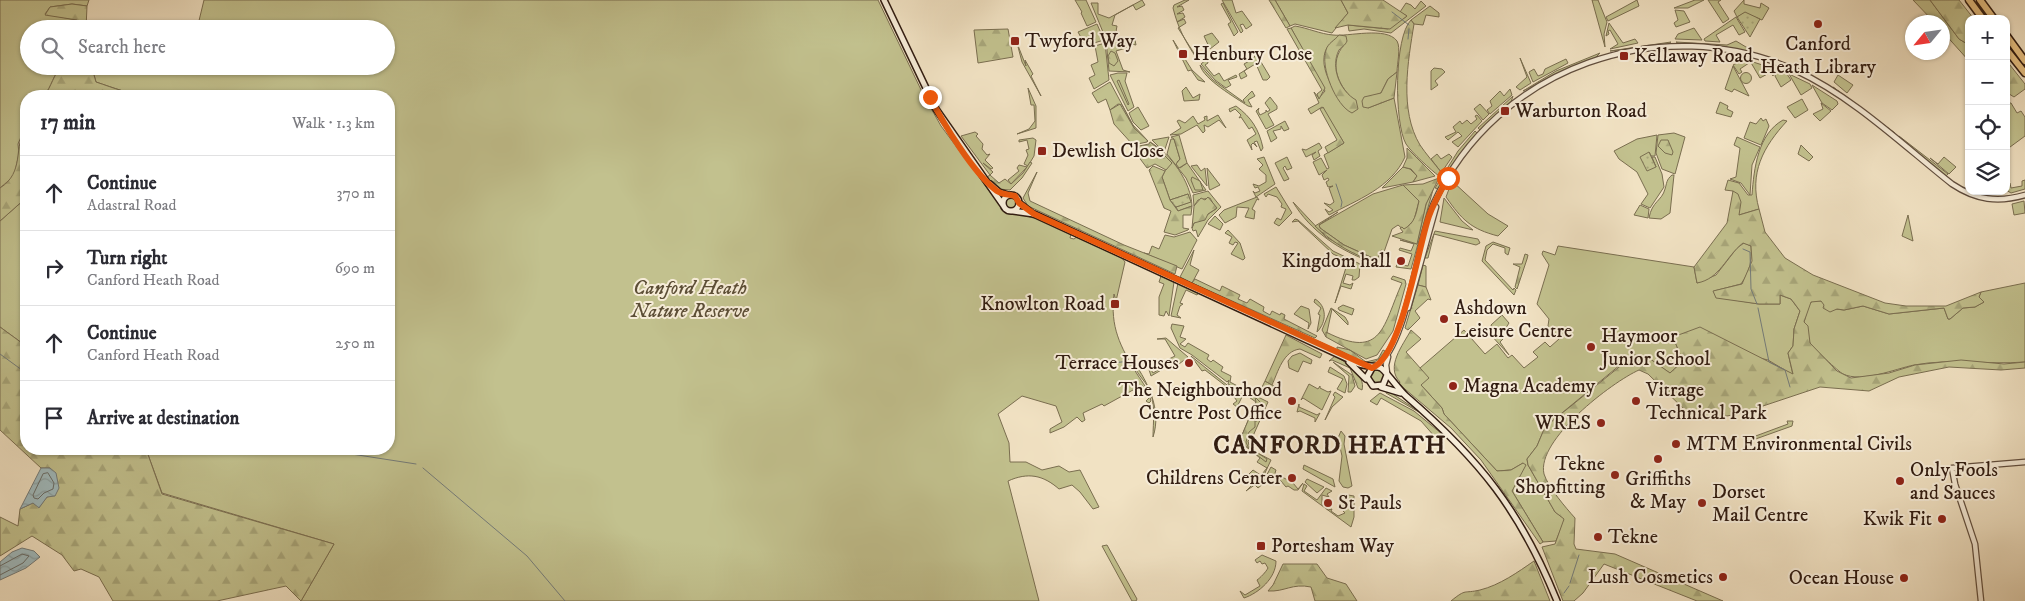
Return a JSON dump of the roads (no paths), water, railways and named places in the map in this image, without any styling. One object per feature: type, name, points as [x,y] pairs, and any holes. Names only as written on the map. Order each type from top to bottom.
[{"type":"highway","points":[[1969,0],[1980,15]]},
{"type":"highway","points":[[1980,0],[1991,15]]},
{"type":"highway","points":[[2010,40],[2025,61]]},
{"type":"highway","points":[[2010,54],[2025,73]]},
{"type":"main road","points":[[884,0],[936,109],[1005,210],[1034,214]]},
{"type":"main road","points":[[981,175],[996,190],[1015,196],[1019,203],[1034,214],[1341,355],[1386,373],[1404,394],[1447,432],[1496,488],[1530,540],[1558,601]]},
{"type":"main road","points":[[1002,205],[1003,200],[1008,195]]},
{"type":"main road","points":[[1013,211],[1019,203]]},
{"type":"main road","points":[[1341,355],[1374,387],[1381,387],[1404,394]]},
{"type":"main road","points":[[1367,380],[1368,373],[1373,368]]},
{"type":"main road","points":[[1381,387],[1386,381],[1386,373]]},
{"type":"street","points":[[1386,373],[1386,360],[1398,337],[1429,216],[1440,191],[1462,154],[1483,129],[1504,109],[1544,82],[1571,69],[1622,53],[1673,46],[1697,46],[1717,48],[1758,57],[1813,79],[1849,103],[1952,184],[1969,194],[1997,200],[2025,195]]},
{"type":"street","points":[[1373,368],[1384,360],[1396,336],[1424,251],[1440,191]]},
{"type":"street","points":[[1980,601],[1975,544],[1955,484],[1952,468],[2025,462]]},
{"type":"water","points":[[41,468],[50,468],[56,473],[59,488],[55,496],[47,497],[39,508],[33,503],[20,509]]},
{"type":"water","points":[[22,548],[34,551],[40,557],[26,568],[0,580],[0,562],[12,552]]},
{"type":"waterway","points":[[1392,12],[1409,25]]},
{"type":"waterway","points":[[1408,39],[1409,29]]},
{"type":"waterway","points":[[1336,184],[1342,202],[1341,207]]},
{"type":"waterway","points":[[1743,249],[1750,252],[1751,289],[1757,304]]},
{"type":"waterway","points":[[1758,308],[1769,362],[1785,370],[1790,387]]},
{"type":"waterway","points":[[0,354],[20,369]]},
{"type":"waterway","points":[[1102,361],[1112,363],[1131,361]]},
{"type":"waterway","points":[[358,455],[416,464]]},
{"type":"waterway","points":[[423,468],[527,556],[565,601]]},
{"type":"waterway","points":[[1570,583],[1579,555]]},
{"type":"waterway","points":[[1564,593],[1569,586]]},
{"type":"place","name":"Canford Heath Library","points":[[1818,24]]},
{"type":"place","name":"Twyford Way","points":[[1015,41]]},
{"type":"place","name":"Henbury Close","points":[[1183,54]]},
{"type":"place","name":"Kellaway Road","points":[[1624,56]]},
{"type":"place","name":"Warburton Road","points":[[1505,111]]},
{"type":"place","name":"Dewlish Close","points":[[1042,151]]},
{"type":"place","name":"Kingdom hall","points":[[1401,261]]},
{"type":"place","name":"Knowlton Road","points":[[1115,304]]},
{"type":"place","name":"Ashdown Leisure Centre","points":[[1444,319]]},
{"type":"place","name":"Haymoor Junior School","points":[[1591,347]]},
{"type":"place","name":"Terrace Houses","points":[[1189,363]]},
{"type":"place","name":"Magna Academy","points":[[1453,386]]},
{"type":"place","name":"The Neighbourhood Centre Post Office","points":[[1292,401]]},
{"type":"place","name":"Vitrage Technical Park","points":[[1636,401]]},
{"type":"place","name":"WRES","points":[[1601,423]]},
{"type":"place","name":"MTM Environmental Civils","points":[[1676,444]]},
{"type":"place","name":"Griffiths & May","points":[[1658,459]]},
{"type":"place","name":"Tekne Shopfitting","points":[[1615,475]]},
{"type":"place","name":"Childrens Center","points":[[1292,478]]},
{"type":"place","name":"Only Fools and Sauces","points":[[1900,481]]},
{"type":"place","name":"St Pauls","points":[[1328,503]]},
{"type":"place","name":"Dorset Mail Centre","points":[[1702,503]]},
{"type":"place","name":"Kwik Fit","points":[[1942,519]]},
{"type":"place","name":"Tekne","points":[[1598,537]]},
{"type":"place","name":"Portesham Way","points":[[1261,546]]},
{"type":"place","name":"Lush Cosmetics","points":[[1723,577]]},
{"type":"place","name":"Ocean House","points":[[1904,578]]},
{"type":"district","name":"CANFORD HEATH","points":[[1330,445]]},
{"type":"park label","name":"Canford Heath Nature Reserve","points":[[690,300]]}]
